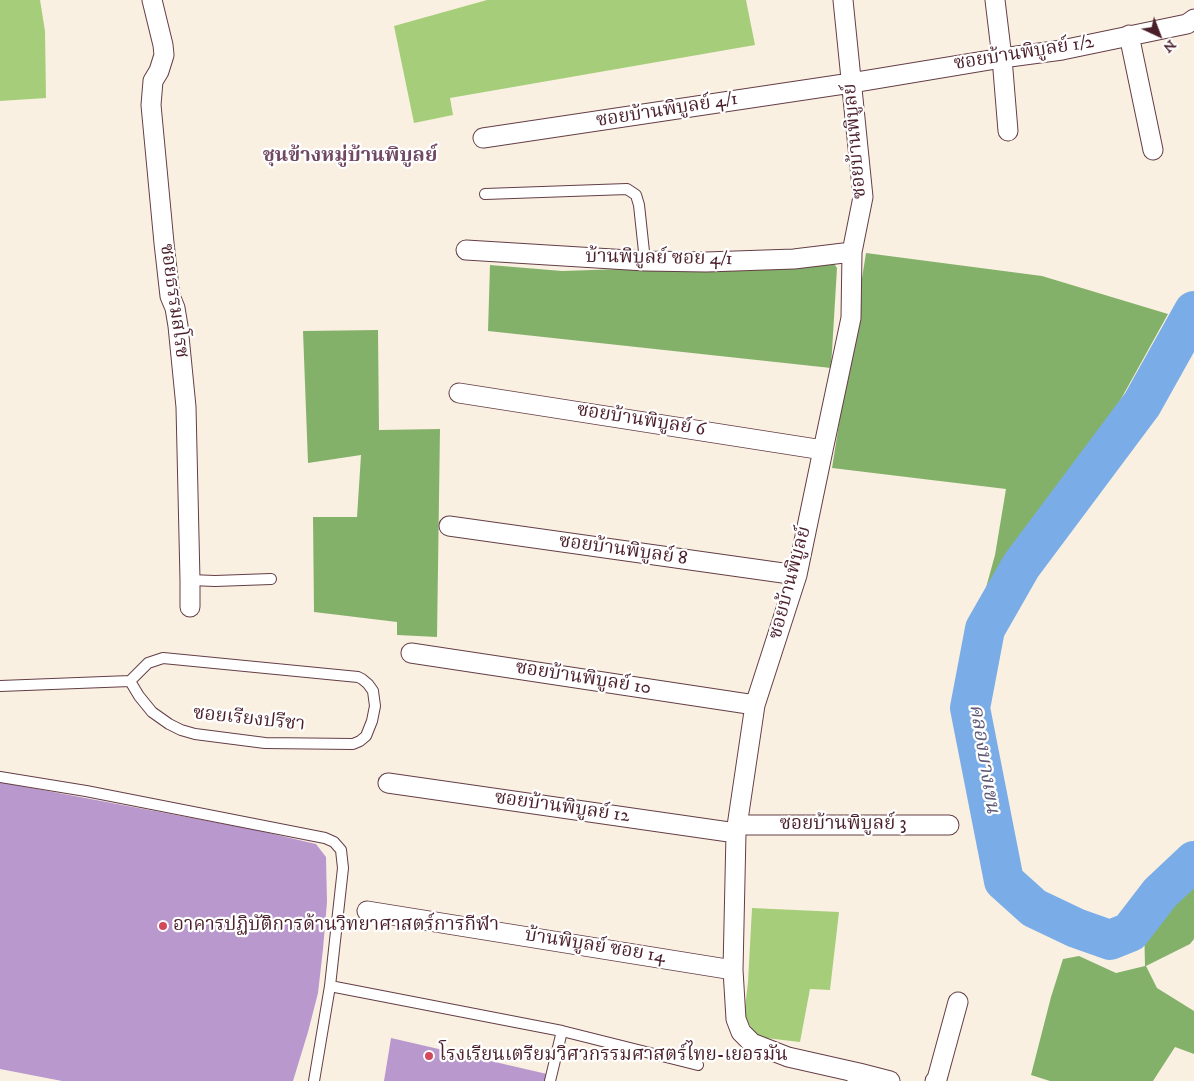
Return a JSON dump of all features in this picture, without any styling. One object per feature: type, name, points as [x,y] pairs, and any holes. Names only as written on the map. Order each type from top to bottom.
[{"type":"street","name":"ซอยธรรมสโรช","points":[[152,0],[164,45],[164,55],[153,82],[151,105],[170,296],[175,308],[178,326],[186,407],[190,607]]},
{"type":"street","name":"ซอยบ้านพิบูลย์","points":[[843,0],[863,198],[852,252],[851,318],[798,575],[755,705],[737,829],[733,970],[736,1019],[741,1032],[752,1043],[788,1057],[858,1077],[890,1081]]},
{"type":"street","points":[[995,0],[1008,131]]},
{"type":"street","name":"ซอยบ้านพิบูลย์ 1/2","points":[[851,83],[1062,50],[1186,24],[1194,19]]},
{"type":"street","points":[[1129,35],[1153,150]]},
{"type":"street","name":"ซอยบ้านพิบูลย์ 4/1","points":[[483,138],[851,83]]},
{"type":"street","name":"บ้านพิบูลย์ ซอย 4/1","points":[[466,250],[645,261],[706,262],[794,259],[852,252]]},
{"type":"street","name":"ซอยบ้านพิบูลย์ 6","points":[[459,393],[823,450]]},
{"type":"street","name":"ซอยบ้านพิบูลย์ 8","points":[[449,526],[798,575]]},
{"type":"street","name":"ซอยบ้านพิบูลย์ 10","points":[[411,653],[755,705]]},
{"type":"street","name":"ซอยบ้านพิบูลย์ 12","points":[[388,783],[737,829]]},
{"type":"street","name":"ซอยบ้านพิบูลย์ 3","points":[[737,829],[949,825]]},
{"type":"street","name":"บ้านพิบูลย์ ซอย 14","points":[[367,910],[733,970]]},
{"type":"street","points":[[935,1081],[958,1002]]},
{"type":"lane","points":[[485,194],[627,189],[636,195],[640,206],[645,261]]},
{"type":"lane","points":[[190,580],[271,579]]},
{"type":"lane","name":"ซอยเรียงปรีชา","points":[[163,658],[358,677],[368,684],[373,691],[375,706],[366,736],[353,744],[265,743],[195,734],[181,730],[152,712],[130,681],[148,663],[163,658]]},
{"type":"lane","points":[[0,686],[130,681]]},
{"type":"lane","points":[[0,777],[105,795],[325,838],[334,842],[341,850],[343,868],[330,986],[314,1081]]},
{"type":"lane","points":[[330,986],[562,1031],[698,1065]]},
{"type":"lane","points":[[550,1081],[562,1031]]},
{"type":"green space","points":[[0,0],[40,0],[45,31],[46,98],[0,101]]},
{"type":"green space","points":[[487,0],[746,0],[755,45],[450,98],[453,115],[414,123],[394,26]]},
{"type":"green space","points":[[866,253],[1042,276],[1168,314],[1121,399],[1041,528],[991,597],[984,595],[995,555],[1006,489],[832,468]]},
{"type":"green space","points":[[833,262],[837,268],[831,368],[488,331],[490,265],[562,271]]},
{"type":"green space","points":[[378,330],[379,430],[440,429],[437,637],[397,635],[397,622],[314,612],[313,517],[357,517],[361,455],[308,463],[303,331]]},
{"type":"green space","points":[[1194,872],[1194,939],[1190,944],[1146,966],[1157,988],[1194,1011],[1194,1054],[1175,1047],[1153,1081],[1050,1081],[1031,1075],[1063,959],[1079,956],[1116,973],[1145,966],[1144,922],[1187,876]]},
{"type":"green space","points":[[752,908],[839,912],[830,990],[810,989],[800,1042],[757,1037],[744,1016]]},
{"type":"building","name":"อาคารปฏิบัติการด้านวิทยาศาสตร์การกีฬา","points":[[0,782],[256,830],[316,844],[326,857],[327,902],[323,949],[318,993],[293,1081],[62,1081],[0,1069]]},
{"type":"building","name":"โรงเรียนเตรียมวิศวกรรมศาสตร์ไทย-เยอรมัน","points":[[391,1038],[547,1074],[545,1081],[384,1081]]},
{"type":"waterway","name":"คลองบางเขน","points":[[1194,311],[1142,404],[1021,566],[985,629],[970,708],[1004,881],[1034,908],[1076,928],[1110,940],[1130,932],[1160,893],[1194,861]]},
{"type":"place","name":"อาคารปฏิบัติการด้านวิทยาศาสตร์การกีฬา","points":[[163,926]]},
{"type":"place","name":"โรงเรียนเตรียมวิศวกรรมศาสตร์ไทย-เยอรมัน","points":[[429,1056]]},
{"type":"district","name":"ชุนข้างหมู่บ้านพิบูลย์","points":[[350,157]]}]
